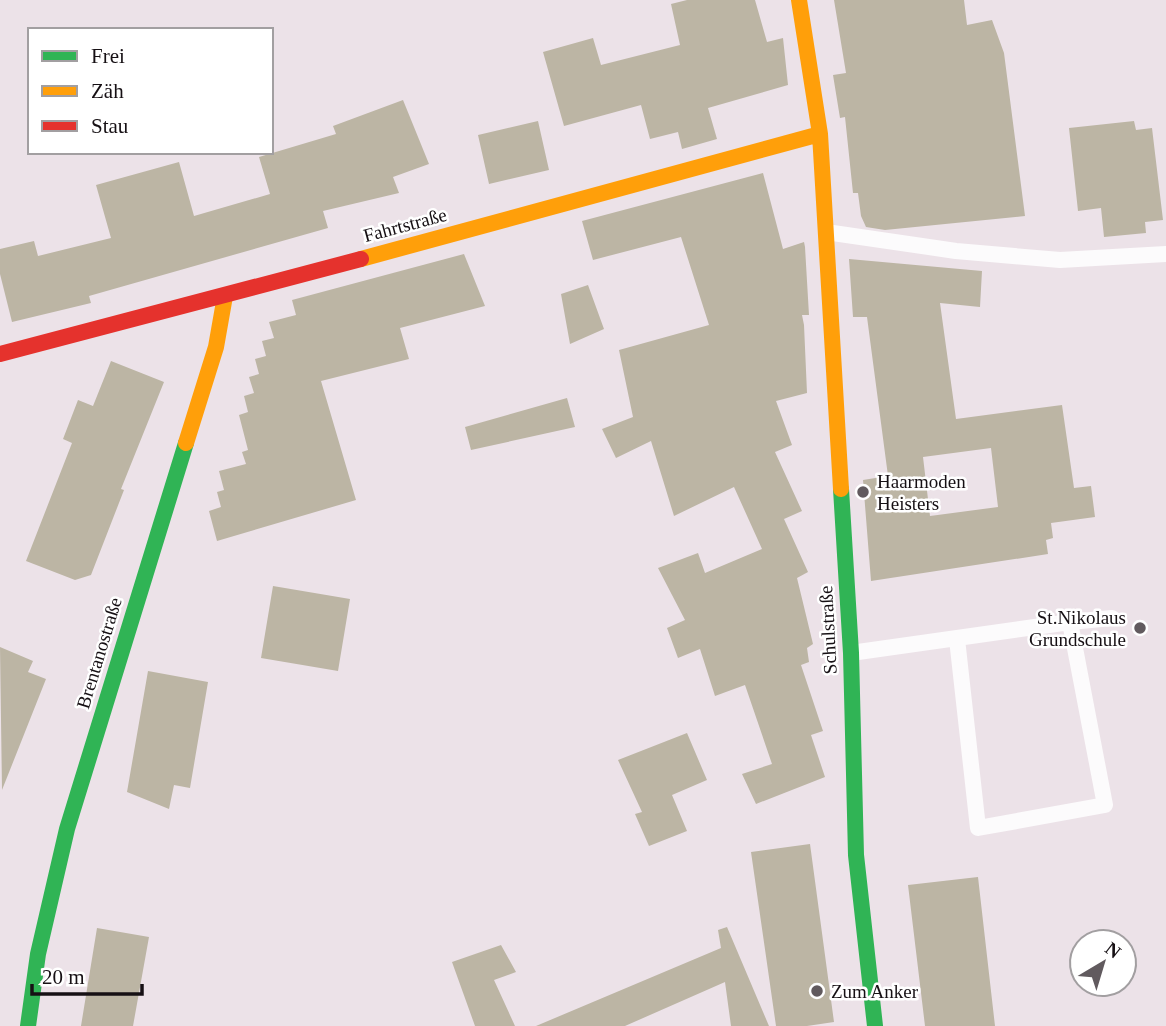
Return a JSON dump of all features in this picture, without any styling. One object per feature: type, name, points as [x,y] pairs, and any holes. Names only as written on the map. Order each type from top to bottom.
[{"type":"street","name":"Schulstraße","points":[[799,0],[820,134],[851,653],[856,856],[875,1026]]},
{"type":"street","name":"Fahrtstraße","points":[[0,354],[225,296],[820,134]]},
{"type":"street","name":"Brentanostraße","points":[[28,1026],[38,954],[67,829],[216,348],[225,296]]},
{"type":"lane","points":[[826,232],[956,251],[1060,260],[1166,254]]},
{"type":"lane","points":[[851,653],[1112,618]]},
{"type":"lane","points":[[957,639],[978,828],[1105,805],[1070,622]]},
{"type":"building","points":[[687,0],[755,0],[767,42],[783,38],[788,85],[708,108],[717,139],[682,149],[678,132],[650,139],[641,105],[564,126],[543,52],[593,38],[601,65],[680,45],[671,4]]},
{"type":"building","points":[[834,0],[964,0],[967,25],[992,20],[1004,53],[1025,216],[885,230],[866,227],[861,216],[858,193],[853,193],[845,117],[840,118],[833,75],[846,73]]},
{"type":"building","points":[[403,100],[429,164],[393,177],[399,193],[323,211],[328,228],[89,296],[91,303],[12,322],[0,274],[0,249],[34,241],[38,256],[111,238],[96,185],[179,162],[194,216],[270,194],[259,157],[336,134],[333,126]]},
{"type":"building","points":[[538,121],[549,170],[489,184],[478,135]]},
{"type":"building","points":[[1134,121],[1136,130],[1152,128],[1163,220],[1145,222],[1146,233],[1104,237],[1101,208],[1078,211],[1069,128]]},
{"type":"building","points":[[763,173],[783,249],[804,242],[805,247],[809,315],[802,315],[807,393],[776,401],[792,445],[775,452],[802,511],[784,519],[808,572],[797,578],[813,644],[807,648],[809,662],[801,665],[823,731],[811,735],[825,777],[756,804],[742,774],[772,764],[745,685],[715,696],[700,649],[678,658],[667,628],[685,620],[658,568],[698,553],[705,573],[762,549],[734,487],[674,516],[651,441],[616,458],[602,429],[633,417],[619,350],[709,325],[681,237],[593,260],[582,221]]},
{"type":"building","points":[[464,254],[485,306],[400,328],[409,359],[321,381],[356,500],[217,541],[209,511],[221,507],[217,492],[224,490],[219,471],[246,464],[242,452],[248,450],[239,415],[248,412],[244,396],[254,393],[249,377],[259,374],[255,359],[266,356],[262,341],[274,338],[269,322],[296,315],[292,300]]},
{"type":"building","points":[[849,259],[982,271],[980,307],[940,303],[956,419],[1062,405],[1074,488],[1091,486],[1095,517],[1051,523],[1053,538],[1046,540],[1048,554],[871,581],[863,480],[888,476],[867,317],[853,317]],"holes":[[[991,448],[998,507],[930,516],[923,457]]]},
{"type":"building","points":[[588,285],[604,329],[570,344],[561,294]]},
{"type":"building","points":[[111,361],[164,382],[121,489],[124,490],[91,575],[75,580],[26,561],[72,443],[63,439],[78,400],[93,406]]},
{"type":"building","points":[[567,398],[575,427],[471,450],[465,427]]},
{"type":"building","points":[[273,586],[350,599],[338,671],[261,658]]},
{"type":"building","points":[[0,647],[33,661],[28,672],[46,679],[2,790]]},
{"type":"building","points":[[148,671],[208,682],[190,788],[174,785],[169,809],[127,792]]},
{"type":"building","points":[[687,733],[707,780],[672,795],[687,831],[649,846],[635,814],[642,812],[618,760]]},
{"type":"building","points":[[810,844],[834,1022],[807,1026],[776,1026],[751,852]]},
{"type":"building","points":[[978,877],[995,1026],[925,1026],[908,885]]},
{"type":"building","points":[[727,927],[769,1026],[731,1026],[725,982],[625,1026],[536,1026],[721,948],[718,930]]},
{"type":"building","points":[[97,928],[149,937],[133,1026],[81,1026]]},
{"type":"building","points":[[501,945],[516,972],[494,980],[515,1026],[475,1026],[452,962]]},
{"type":"traffic: fast","points":[[28,1026],[38,954],[67,829],[186,443]]},
{"type":"traffic: fast","points":[[841,489],[851,653],[856,855],[875,1026]]},
{"type":"traffic: slow","points":[[799,0],[820,134],[841,489]]},
{"type":"traffic: slow","points":[[361,259],[820,134]]},
{"type":"traffic: slow","points":[[186,443],[216,347],[225,296]]},
{"type":"traffic: jam","points":[[0,354],[361,259]]},
{"type":"place","name":"Haarmoden Heisters","points":[[863,492]]},
{"type":"place","name":"St.Nikolaus Grundschule","points":[[1140,628]]},
{"type":"place","name":"Zum Anker","points":[[817,991]]}]
